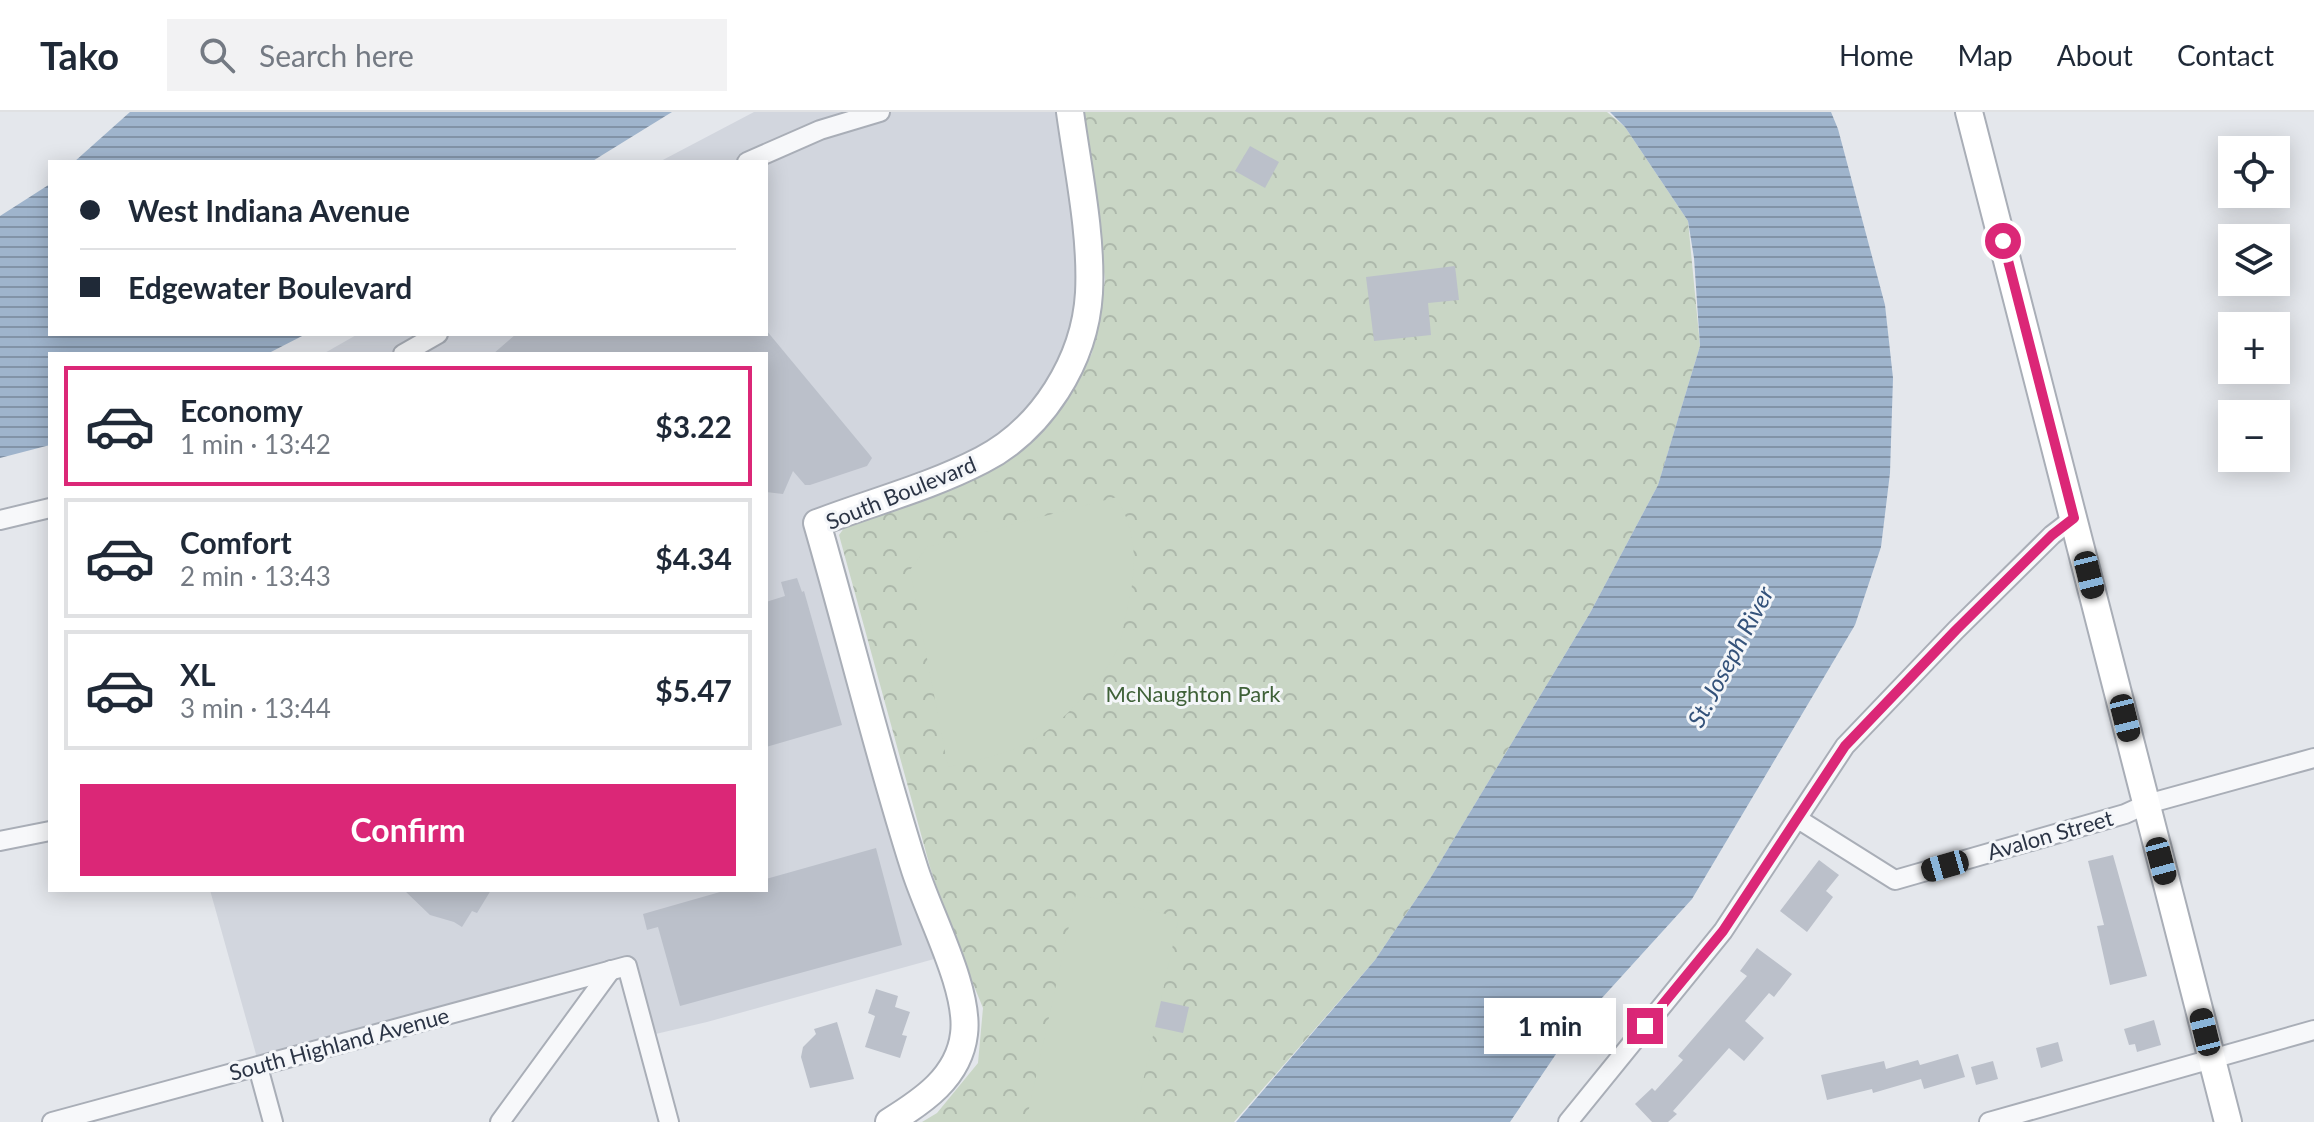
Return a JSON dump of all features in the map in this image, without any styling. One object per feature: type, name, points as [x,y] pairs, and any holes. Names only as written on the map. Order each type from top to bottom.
[{"type":"street","points":[[752,160],[820,130],[880,112]]},
{"type":"street","name":"South Boulevard","points":[[889,1122],[932,1093],[949,1074],[959,1057],[965,1016],[960,990],[912,863],[817,523],[984,459],[1032,421],[1055,393],[1080,340],[1089,291],[1088,257],[1070,112]]},
{"type":"street","points":[[1969,112],[2228,1122]]},
{"type":"street","points":[[406,352],[434,336]]},
{"type":"street","points":[[0,520],[48,508]]},
{"type":"street","points":[[1568,1122],[1723,931],[1845,746],[1967,619],[2052,535],[2074,518]]},
{"type":"street","name":"Avalon Street","points":[[1798,819],[1895,880],[2125,814],[2147,804],[2314,758]]},
{"type":"street","points":[[0,841],[48,831]]},
{"type":"street","points":[[500,1122],[619,968]]},
{"type":"street","points":[[619,968],[669,1122]]},
{"type":"street","name":"South Highland Avenue","points":[[52,1122],[619,968]]},
{"type":"street","points":[[1989,1122],[2314,1030]]},
{"type":"street","points":[[258,1067],[273,1122]]},
{"type":"shaded area","points":[[754,112],[1068,112],[1086,257],[1079,340],[1011,438],[816,522],[945,956],[647,1036],[628,965],[259,1065],[211,892],[768,892],[768,352],[326,352],[354,336],[768,336],[768,160],[663,160]]},
{"type":"green space","name":"McNaughton Park","points":[[1084,112],[1607,112],[1625,127],[1688,221],[1700,346],[1658,485],[1590,613],[1431,877],[1375,960],[1234,1122],[922,1122],[937,1113],[978,1063],[983,1008],[951,930],[930,867],[839,535],[847,524],[1007,459],[1049,423],[1081,376],[1092,353],[1105,280]]},
{"type":"green space","points":[[1117,497],[1129,527],[1134,569],[1121,637],[1111,662],[1081,699],[1035,739],[1003,753],[948,767],[910,570],[927,547]]},
{"type":"green space","points":[[1076,894],[1179,917],[1134,1122],[1026,1122]]},
{"type":"water","points":[[130,112],[672,112],[594,160],[76,160]]},
{"type":"water","name":"St. Joseph River","points":[[1610,112],[1831,112],[1885,305],[1893,378],[1890,473],[1881,547],[1855,625],[1692,899],[1571,1032],[1510,1122],[1236,1122],[1375,960],[1431,877],[1590,613],[1658,485],[1700,346],[1694,258],[1688,221],[1625,127]]},
{"type":"water","points":[[48,185],[48,336],[302,336],[271,352],[48,352],[48,446],[0,458],[0,216]]},
{"type":"building","points":[[1250,146],[1279,162],[1265,188],[1235,171]]},
{"type":"building","points":[[1455,266],[1459,300],[1428,303],[1431,335],[1374,341],[1366,277]]},
{"type":"building","points":[[768,332],[872,458],[867,466],[810,485],[805,485],[793,471],[783,494],[768,492],[768,352],[495,352],[514,336],[768,336]]},
{"type":"building","points":[[797,578],[804,591],[842,725],[768,746],[768,601],[785,596],[781,582]]},
{"type":"building","points":[[876,848],[902,945],[680,1006],[658,927],[647,930],[643,914],[720,892],[768,892],[768,878]]},
{"type":"building","points":[[2113,855],[2147,976],[2110,985],[2097,926],[2104,925],[2088,861]]},
{"type":"building","points":[[1819,860],[1839,875],[1826,891],[1833,897],[1807,932],[1780,911]]},
{"type":"building","points":[[406,892],[490,892],[477,913],[472,911],[462,927],[430,915]]},
{"type":"building","points":[[1757,948],[1792,974],[1774,997],[1769,993],[1745,1021],[1764,1038],[1744,1061],[1729,1048],[1673,1111],[1677,1114],[1668,1122],[1652,1122],[1635,1104],[1652,1088],[1655,1091],[1683,1060],[1678,1056],[1747,976],[1740,971]]},
{"type":"building","points":[[876,989],[898,996],[895,1007],[910,1012],[902,1035],[907,1036],[900,1058],[865,1047],[875,1016],[868,1013]]},
{"type":"building","points":[[1161,1001],[1189,1007],[1183,1033],[1155,1027]]},
{"type":"building","points":[[2154,1020],[2161,1045],[2137,1052],[2135,1044],[2129,1045],[2124,1029]]},
{"type":"building","points":[[837,1022],[854,1079],[810,1088],[801,1057],[803,1047],[816,1034],[814,1029]]},
{"type":"building","points":[[2058,1042],[2063,1061],[2041,1068],[2036,1048]]},
{"type":"building","points":[[1958,1054],[1965,1077],[1924,1089],[1921,1079],[1873,1093],[1872,1089],[1827,1100],[1821,1075],[1884,1061],[1886,1069],[1918,1060],[1920,1065]]},
{"type":"building","points":[[1993,1061],[1998,1079],[1976,1085],[1971,1067]]},
{"type":"route","points":[[1645,1026],[1723,931],[1845,746],[1956,630],[2052,535],[2074,518],[2003,241]]}]
